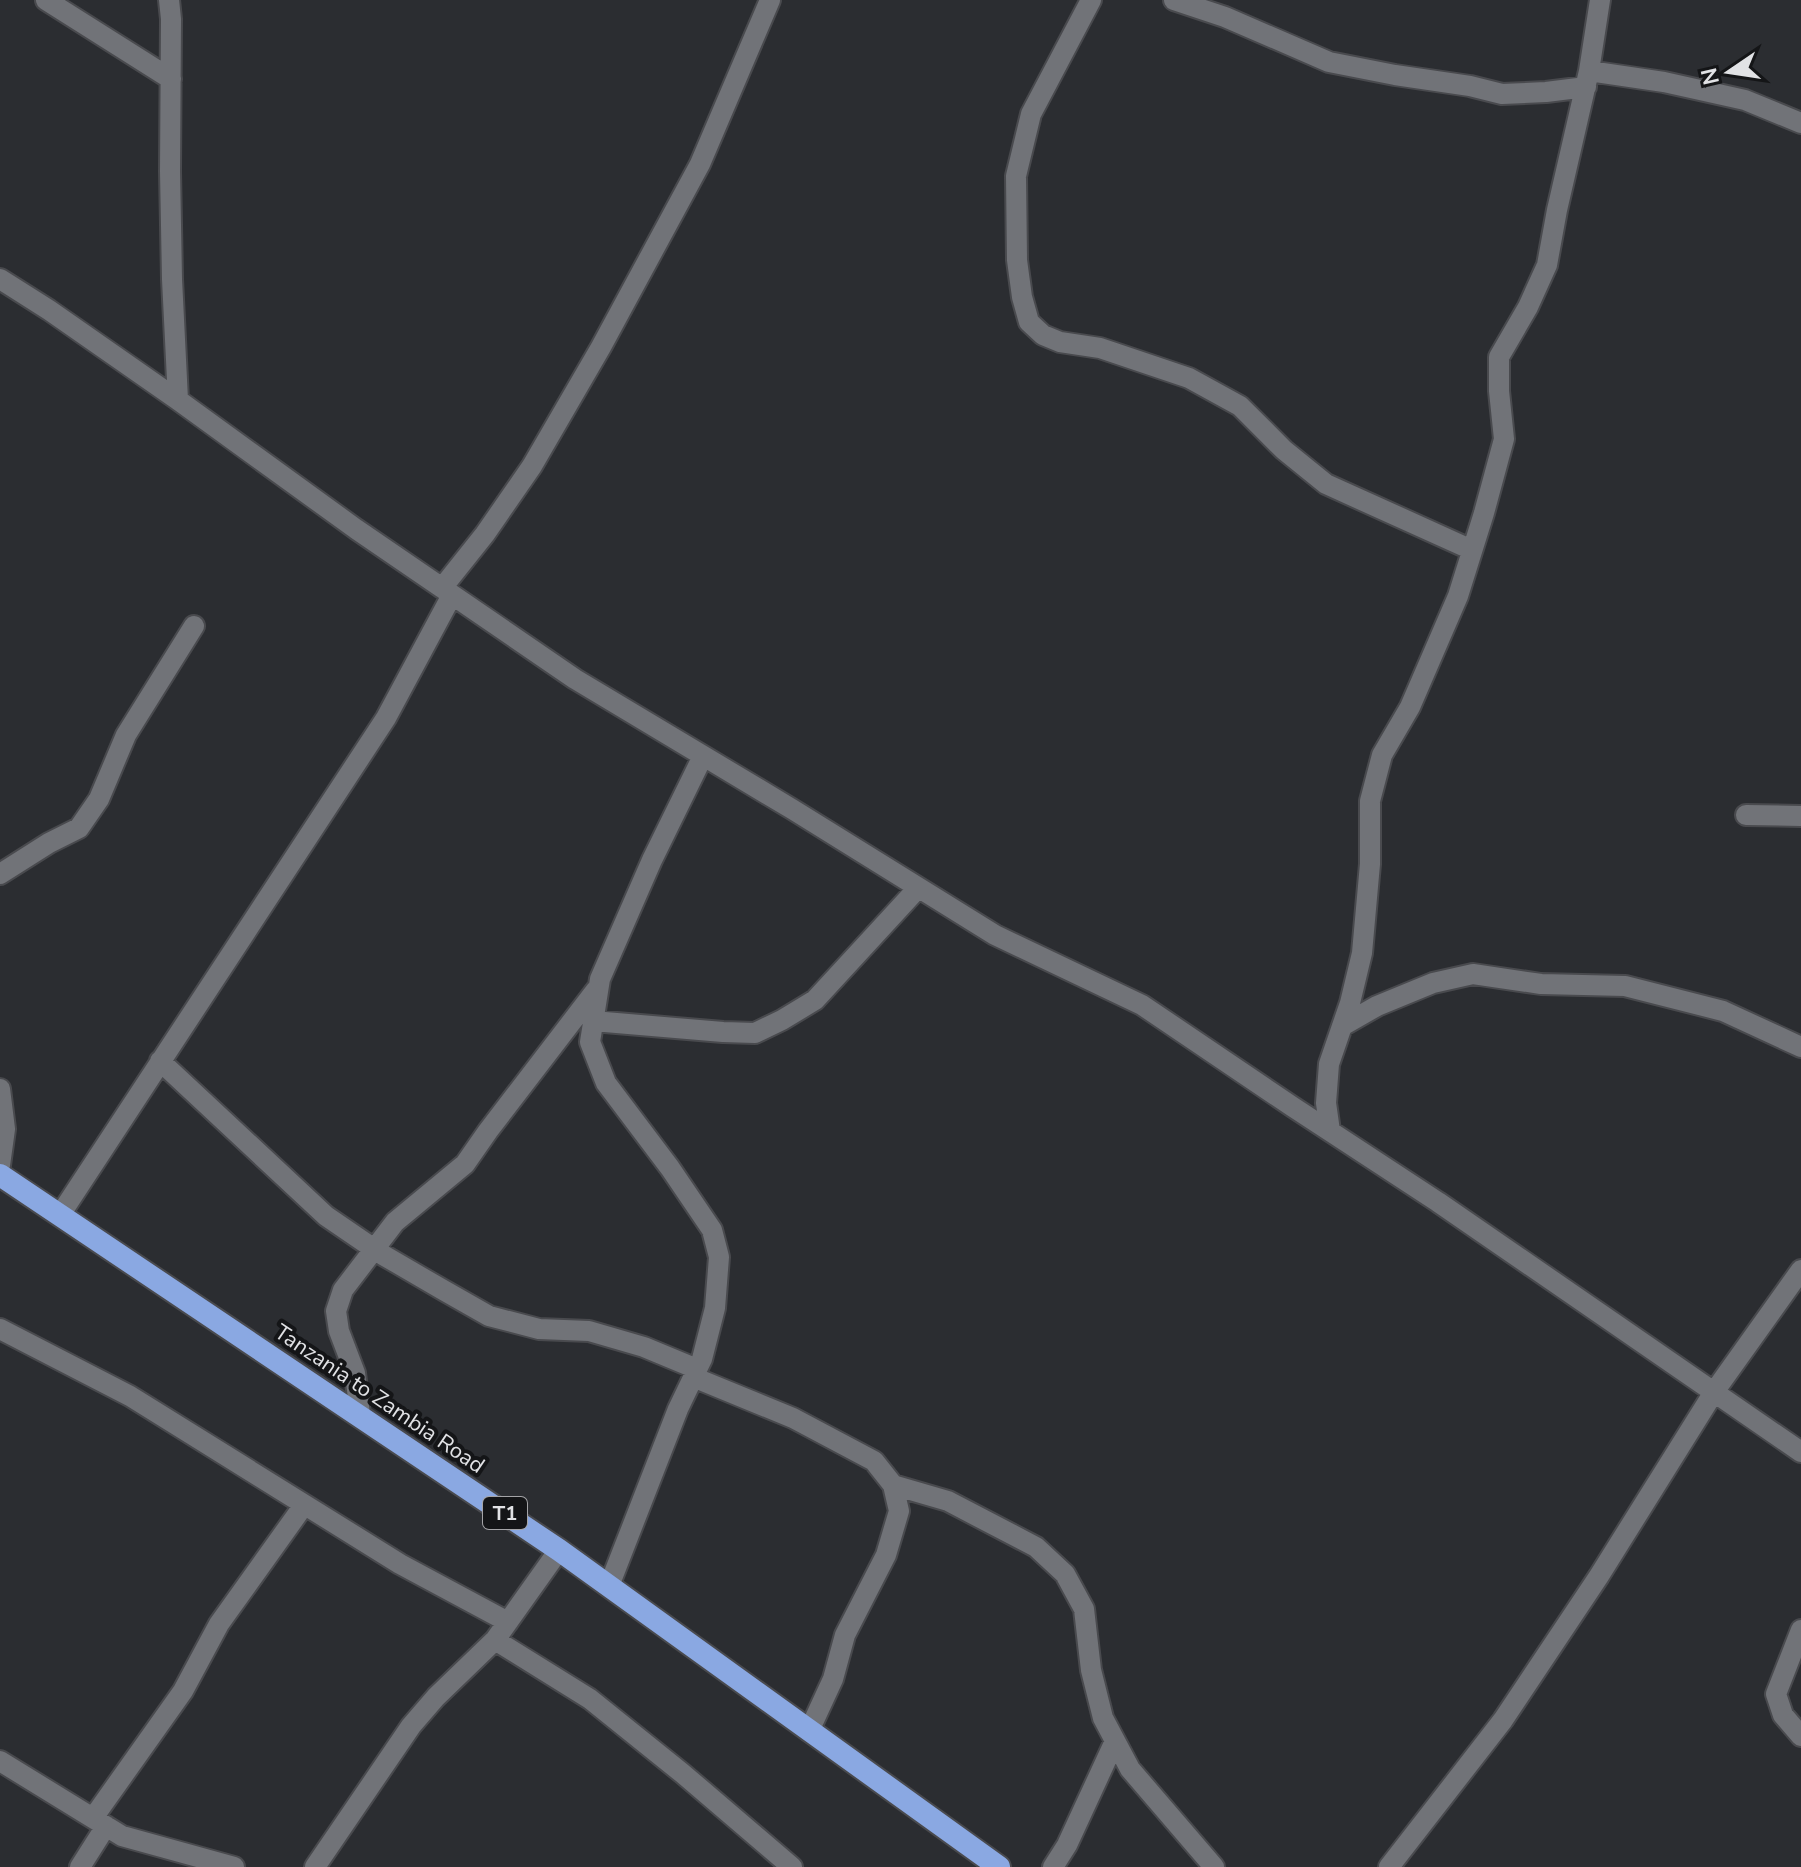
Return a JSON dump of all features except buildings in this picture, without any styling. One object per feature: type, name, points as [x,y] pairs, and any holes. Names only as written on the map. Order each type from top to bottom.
[{"type":"highway","name":"Tanzania to Zambia Road","points":[[0,1175],[559,1550],[999,1867]]},
{"type":"street","points":[[46,0],[171,79]]},
{"type":"street","points":[[169,0],[171,248],[178,400]]},
{"type":"street","points":[[60,1215],[386,718],[447,592],[532,466],[601,347],[700,164],[770,0]]},
{"type":"street","points":[[1091,0],[1031,114],[1016,176],[1017,260],[1029,322],[1043,335],[1060,342],[1100,348],[1189,378],[1240,406],[1284,450],[1326,484],[1472,550]]},
{"type":"street","points":[[1174,0],[1225,17],[1329,62],[1395,75],[1502,94],[1546,92],[1588,79],[1664,82],[1745,100],[1801,123]]},
{"type":"street","points":[[1330,1131],[1326,1103],[1329,1064],[1362,953],[1370,864],[1370,801],[1382,755],[1410,707],[1458,596],[1504,439],[1499,357],[1528,307],[1547,265],[1588,79],[1600,0]]},
{"type":"street","points":[[0,279],[49,310],[575,679],[995,935],[1142,1005],[1438,1202],[1801,1452]]},
{"type":"street","points":[[0,874],[79,828],[99,799],[126,735],[194,626]]},
{"type":"street","points":[[609,1586],[678,1409],[702,1359],[715,1308],[719,1257],[712,1230],[606,1083],[590,1042],[600,979],[652,860],[703,756]]},
{"type":"street","points":[[1746,815],[1801,816]]},
{"type":"street","points":[[593,1021],[755,1033],[815,1000],[918,888]]},
{"type":"street","points":[[1342,1026],[1377,1006],[1433,983],[1473,974],[1541,984],[1625,986],[1723,1011],[1801,1047]]},
{"type":"street","points":[[360,1415],[355,1373],[339,1331],[336,1311],[343,1290],[395,1222],[465,1164],[598,987]]},
{"type":"street","points":[[160,1061],[326,1216],[373,1248],[489,1316],[539,1329],[589,1331],[644,1347],[793,1418],[874,1461],[893,1485],[899,1511],[886,1555],[845,1635],[833,1679],[809,1731]]},
{"type":"street","points":[[0,1089],[5,1129],[0,1165]]},
{"type":"street","points":[[1389,1867],[1503,1720],[1599,1576],[1714,1392],[1801,1270]]},
{"type":"street","points":[[0,1329],[130,1396],[400,1564],[508,1622]]},
{"type":"street","points":[[893,1485],[948,1501],[1036,1547],[1065,1574],[1084,1609],[1091,1670],[1103,1718],[1130,1769],[1214,1867]]},
{"type":"street","points":[[80,1867],[100,1822],[183,1691],[219,1624],[304,1505]]},
{"type":"street","points":[[315,1867],[411,1726],[495,1640],[559,1550]]},
{"type":"street","points":[[1801,1630],[1776,1694],[1783,1715],[1801,1736]]},
{"type":"street","points":[[495,1640],[590,1699],[792,1867]]},
{"type":"street","points":[[1053,1867],[1067,1845],[1115,1741]]},
{"type":"street","points":[[0,1761],[122,1836],[234,1867]]}]
